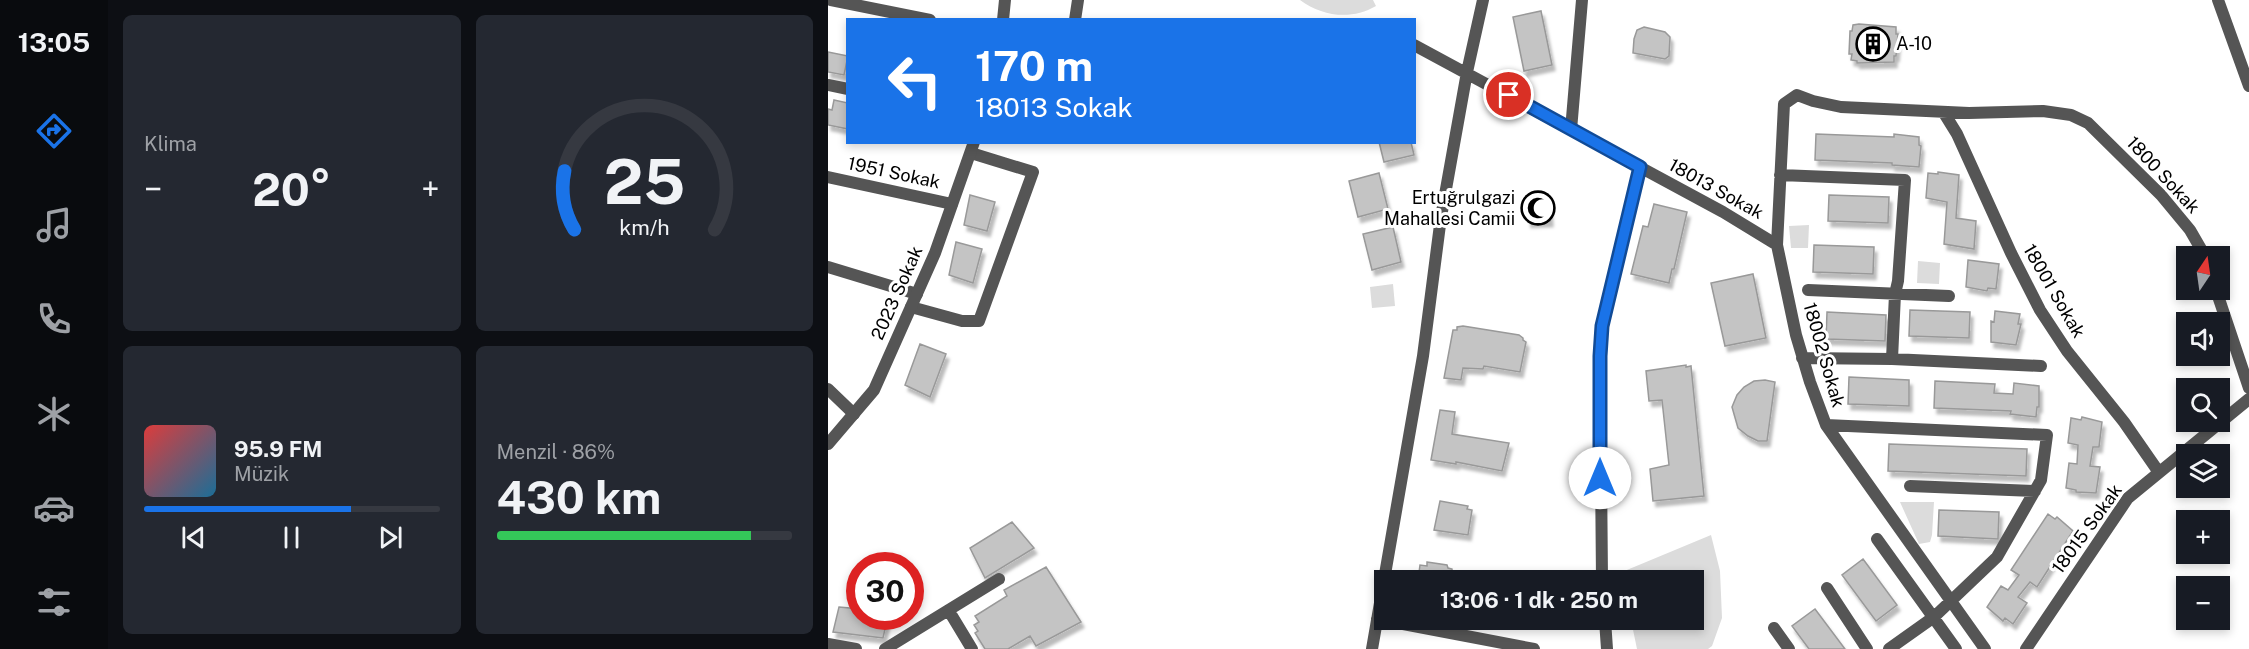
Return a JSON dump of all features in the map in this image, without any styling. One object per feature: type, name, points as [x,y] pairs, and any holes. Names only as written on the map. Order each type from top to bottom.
[{"type":"street","points":[[831,0],[920,18]]},
{"type":"street","points":[[1003,18],[1005,0]]},
{"type":"street","points":[[1075,18],[1078,0]]},
{"type":"street","points":[[1386,570],[1424,356],[1441,217],[1467,72],[1483,0]]},
{"type":"street","points":[[1571,130],[1582,0]]},
{"type":"street","points":[[2218,0],[2249,86]]},
{"type":"street","name":"18013 Sokak","points":[[1416,46],[1724,212],[1777,245]]},
{"type":"street","points":[[828,86],[846,89]]},
{"type":"street","name":"18002 Sokak","points":[[1944,113],[1841,107],[1797,95],[1784,104],[1777,245],[1802,358],[1826,425],[1985,649]]},
{"type":"street","name":"1800 Sokak","points":[[1944,113],[2043,111],[2071,115],[2088,123],[2161,195],[2190,230],[2199,246]]},
{"type":"street","name":"18001 Sokak","points":[[1944,113],[1957,134],[2011,253],[2040,310],[2067,351],[2124,422],[2158,471]]},
{"type":"street","points":[[911,307],[962,321],[979,321],[1033,172],[972,148]]},
{"type":"street","name":"2023 Sokak","points":[[828,444],[874,390],[935,254],[972,148]]},
{"type":"street","points":[[1602,570],[1600,356],[1602,326],[1640,167]]},
{"type":"street","points":[[1780,175],[1905,180],[1898,281],[1894,294],[1892,359]]},
{"type":"street","name":"1951 Sokak","points":[[828,177],[952,204]]},
{"type":"street","points":[[828,267],[917,294]]},
{"type":"street","points":[[1808,290],[1949,296]]},
{"type":"street","points":[[2219,300],[2249,388]]},
{"type":"street","points":[[1802,358],[1892,359],[2041,366]]},
{"type":"street","points":[[828,389],[854,414]]},
{"type":"street","name":"18015 Sokak","points":[[2026,649],[2127,498],[2249,399]]},
{"type":"street","points":[[1826,425],[2047,435],[2041,480],[1997,557],[1934,617],[1889,649]]},
{"type":"street","points":[[1910,486],[2035,491]]},
{"type":"street","points":[[1877,539],[1956,649]]},
{"type":"street","points":[[885,649],[999,579]]},
{"type":"street","points":[[1827,588],[1867,649]]},
{"type":"street","points":[[949,610],[972,649]]},
{"type":"street","points":[[1774,628],[1789,649]]},
{"type":"street","points":[[1372,649],[1375,630]]},
{"type":"street","points":[[1435,630],[1534,649]]},
{"type":"street","points":[[1606,630],[1608,649]]},
{"type":"street","points":[[828,644],[856,649]]},
{"type":"shaded area","points":[[1300,0],[1373,0],[1376,6],[1357,13],[1338,15],[1318,10]]},
{"type":"shaded area","points":[[1809,225],[1808,248],[1791,248],[1789,226]]},
{"type":"shaded area","points":[[1918,261],[1940,263],[1939,284],[1917,283]]},
{"type":"shaded area","points":[[1393,284],[1395,306],[1372,308],[1370,287]]},
{"type":"shaded area","points":[[1900,502],[1934,502],[1930,542],[1919,544]]},
{"type":"shaded area","points":[[1711,535],[1720,571],[1722,618],[1712,646],[1708,649],[1637,649],[1633,630],[1704,630],[1704,570],[1627,570]]},
{"type":"building","points":[[1541,11],[1552,65],[1524,71],[1513,17]]},
{"type":"building","name":"A-10","points":[[1853,25],[1896,27],[1896,34],[1898,34],[1894,62],[1857,63],[1851,60],[1850,31]]},
{"type":"building","points":[[1644,27],[1665,32],[1670,37],[1669,56],[1665,59],[1633,53],[1637,30]]},
{"type":"building","points":[[828,52],[846,56],[844,75],[828,72]]},
{"type":"building","points":[[834,100],[846,103],[846,129],[828,125],[828,109],[832,110]]},
{"type":"building","points":[[1816,134],[1894,137],[1894,134],[1919,137],[1921,146],[1919,167],[1892,165],[1892,163],[1815,160]]},
{"type":"building","points":[[1380,144],[1411,144],[1414,155],[1384,162]]},
{"type":"building","points":[[1938,172],[1959,175],[1956,218],[1976,221],[1974,249],[1944,244],[1947,202],[1926,198],[1928,173],[1938,174]]},
{"type":"building","points":[[1379,173],[1388,209],[1358,217],[1349,181]]},
{"type":"building","name":"Ertuğrulgazi Mahallesi Camii","points":[[1548,194],[1550,221],[1528,222],[1526,196]]},
{"type":"building","points":[[970,195],[995,202],[987,231],[964,225]]},
{"type":"building","points":[[1829,195],[1889,197],[1888,223],[1828,221]]},
{"type":"building","points":[[1654,204],[1687,212],[1669,283],[1631,274],[1643,226],[1648,227]]},
{"type":"building","points":[[1393,227],[1401,262],[1372,270],[1363,234]]},
{"type":"building","points":[[956,242],[982,249],[973,283],[949,275]]},
{"type":"building","points":[[1814,245],[1874,247],[1873,274],[1813,272]]},
{"type":"building","points":[[1968,260],[1999,264],[1996,289],[1988,288],[1987,291],[1966,287]]},
{"type":"building","points":[[1753,274],[1766,338],[1725,346],[1711,283]]},
{"type":"building","points":[[1910,310],[1970,312],[1969,338],[1909,336]]},
{"type":"building","points":[[1995,311],[2020,314],[2018,324],[2021,324],[2016,345],[1991,342],[1991,321],[1994,322]]},
{"type":"building","points":[[1827,312],[1886,315],[1885,341],[1826,339]]},
{"type":"building","points":[[1463,326],[1519,335],[1523,338],[1526,342],[1520,372],[1484,366],[1483,369],[1463,368],[1461,380],[1444,378],[1453,330]]},
{"type":"building","points":[[920,344],[946,354],[930,397],[905,385]]},
{"type":"building","points":[[1686,365],[1686,367],[1691,366],[1704,496],[1653,501],[1650,469],[1669,465],[1662,400],[1649,401],[1646,371]]},
{"type":"building","points":[[1849,377],[1909,380],[1909,406],[1848,404]]},
{"type":"building","points":[[1754,381],[1775,382],[1767,441],[1758,441],[1738,428],[1732,407],[1737,395],[1744,387]]},
{"type":"building","points":[[1935,381],[1995,384],[1994,393],[2013,394],[2014,383],[2039,386],[2039,407],[2037,407],[2036,417],[2010,414],[2011,411],[1934,408]]},
{"type":"building","points":[[1440,410],[1455,412],[1452,434],[1509,443],[1502,471],[1456,462],[1456,464],[1431,460]]},
{"type":"building","points":[[2082,417],[2102,422],[2099,447],[2093,447],[2090,466],[2100,467],[2096,493],[2076,492],[2076,490],[2066,488],[2069,463],[2077,464],[2078,445],[2068,443],[2071,418],[2081,420]]},
{"type":"building","points":[[1889,444],[2027,449],[2026,476],[1888,471]]},
{"type":"building","points":[[1440,501],[1468,506],[1467,509],[1472,510],[1468,535],[1434,530]]},
{"type":"building","points":[[1939,510],[1999,512],[1998,539],[1938,536]]},
{"type":"building","points":[[2048,514],[2055,519],[2057,517],[2073,531],[2037,587],[2030,582],[2018,597],[2027,603],[2013,624],[2005,618],[2003,621],[1987,607],[2001,586],[2008,590],[2019,575],[2011,570]]},
{"type":"building","points":[[1012,522],[1034,548],[985,578],[970,548]]},
{"type":"building","points":[[1863,559],[1897,605],[1876,621],[1842,575]]},
{"type":"building","points":[[1427,562],[1447,565],[1452,570],[1419,570],[1420,565],[1427,566]]},
{"type":"building","points":[[1046,567],[1081,622],[1036,646],[1030,636],[1008,649],[985,649],[975,633],[978,631],[974,625],[979,622],[975,616],[1007,596],[1004,590]]},
{"type":"building","points":[[839,607],[846,608],[846,630],[885,630],[883,638],[833,632]]},
{"type":"building","points":[[1815,609],[1845,649],[1809,649],[1792,626]]},
{"type":"place","name":"A-10","points":[[1873,44]]},
{"type":"place","name":"Ertuğrulgazi Mahallesi Camii","points":[[1538,208]]},
{"type":"route","points":[[1509,95],[1640,167],[1602,326],[1600,478]]}]
